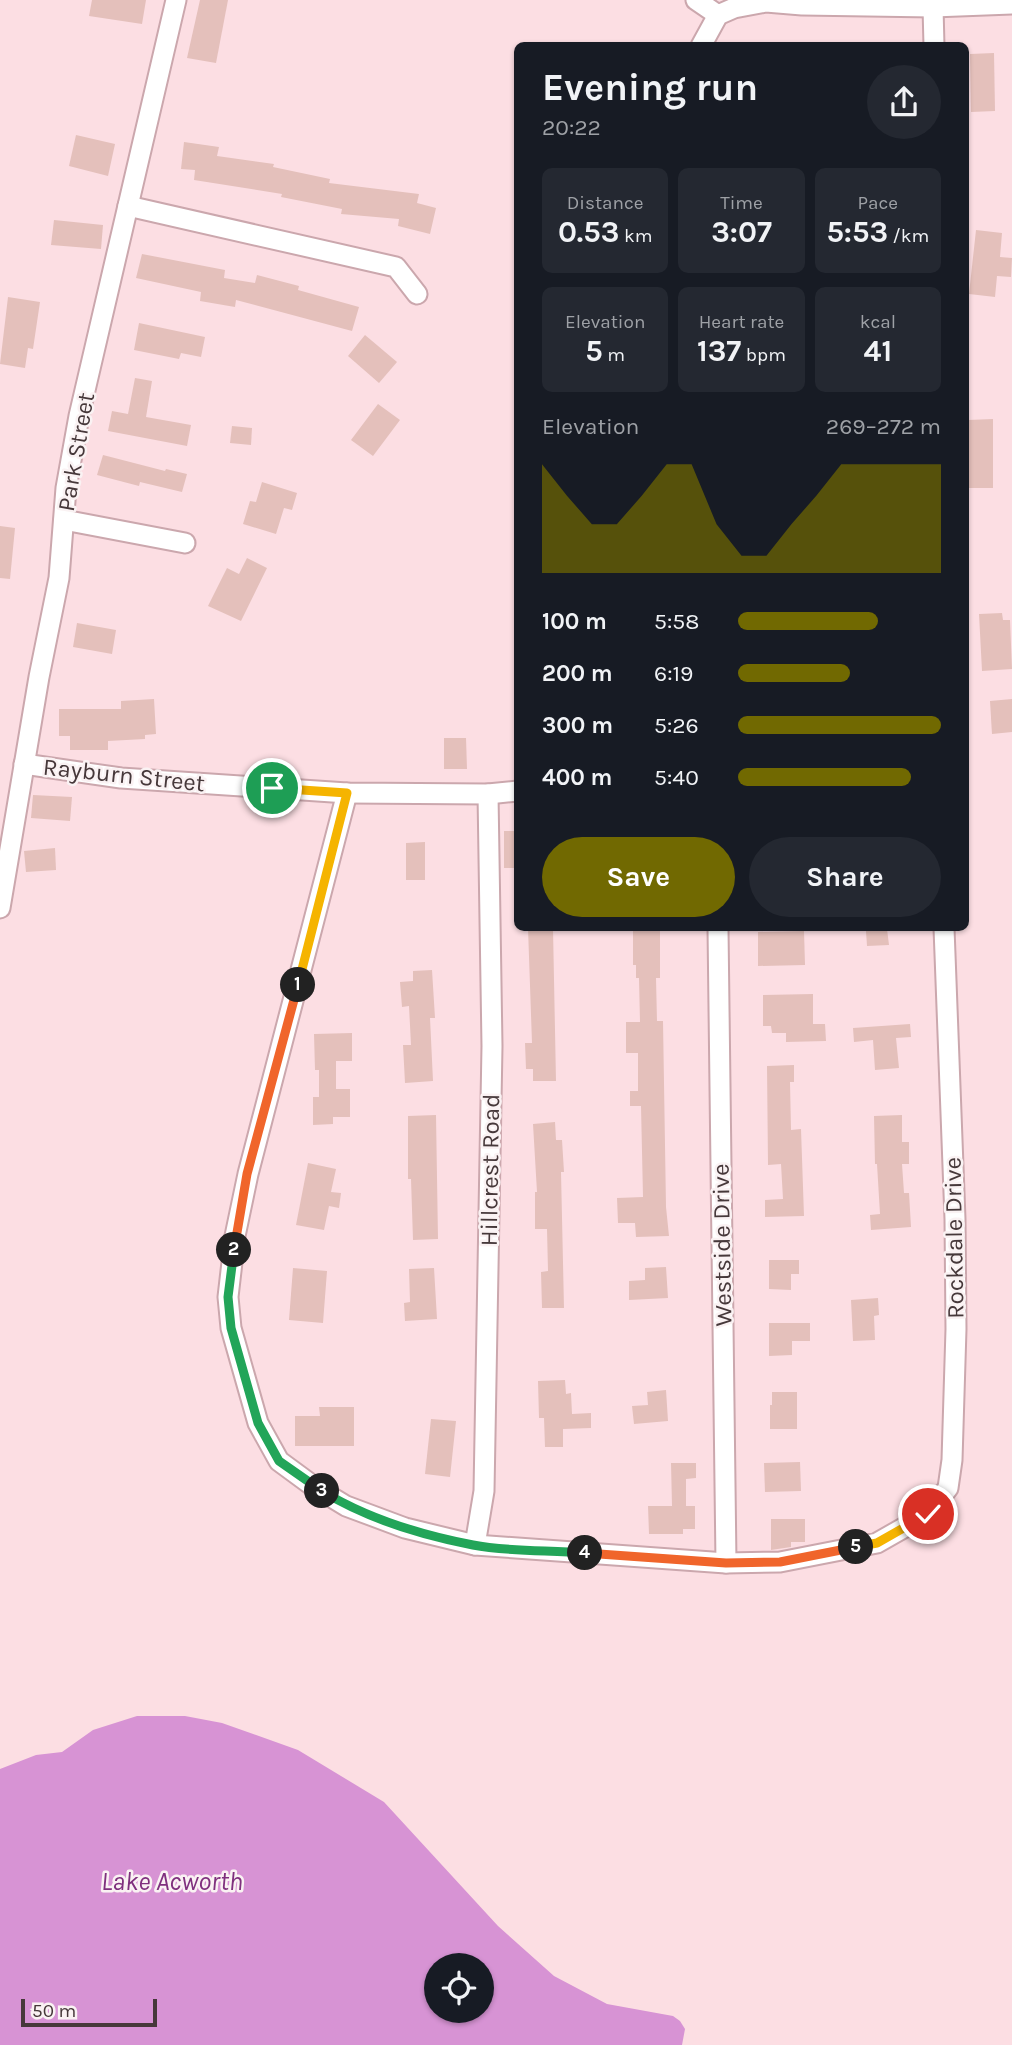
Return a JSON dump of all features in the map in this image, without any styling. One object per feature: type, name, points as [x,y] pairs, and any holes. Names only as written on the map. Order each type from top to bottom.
[{"type":"street","name":"Park Street","points":[[0,908],[59,578],[66,488],[79,416],[176,0]]},
{"type":"street","points":[[696,0],[718,15]]},
{"type":"street","points":[[703,42],[718,15],[734,8],[766,2],[933,7],[961,3],[1012,4]]},
{"type":"street","points":[[933,7],[934,42]]},
{"type":"street","points":[[128,206],[396,267],[417,294]]},
{"type":"street","points":[[64,520],[185,543]]},
{"type":"street","name":"Rayburn Street","points":[[24,764],[121,778],[347,793],[488,794],[514,791]]},
{"type":"street","name":"Rockdale Drive","points":[[347,793],[247,1174],[235,1236],[228,1297],[231,1328],[258,1423],[279,1461],[346,1506],[405,1528],[475,1545],[726,1563],[780,1562],[877,1543],[928,1514],[948,1488],[953,1460],[956,1329],[955,1219],[944,931]]},
{"type":"street","name":"Hillcrest Road","points":[[475,1545],[484,1491],[492,1046],[488,794]]},
{"type":"street","name":"Westside Drive","points":[[718,931],[726,1563]]},
{"type":"water","name":"Lake Acworth","points":[[137,1716],[185,1716],[222,1723],[298,1750],[384,1802],[498,1926],[554,1976],[607,2004],[673,2016],[685,2029],[682,2045],[0,2045],[0,1769],[36,1755],[62,1752],[93,1730]]},
{"type":"building","points":[[92,0],[146,0],[142,24],[89,16]]},
{"type":"building","points":[[200,0],[228,0],[216,63],[187,58]]},
{"type":"building","points":[[994,53],[995,111],[971,112],[970,54]]},
{"type":"building","points":[[76,135],[115,144],[108,176],[69,166]]},
{"type":"building","points":[[184,142],[219,147],[217,156],[274,164],[273,167],[330,179],[329,183],[419,194],[417,203],[436,208],[430,234],[398,226],[399,219],[341,214],[342,209],[281,197],[282,194],[194,180],[195,170],[181,169]]},
{"type":"building","points":[[54,220],[103,225],[101,249],[51,245]]},
{"type":"building","points":[[976,230],[1002,233],[1000,257],[1012,258],[1011,277],[997,276],[995,297],[969,294]]},
{"type":"building","points":[[142,254],[225,270],[224,278],[255,283],[257,275],[359,307],[352,331],[236,300],[235,307],[200,301],[201,292],[136,278]]},
{"type":"building","points":[[8,297],[40,302],[33,349],[28,348],[25,368],[0,364]]},
{"type":"building","points":[[139,323],[205,337],[201,357],[181,353],[179,359],[134,350]]},
{"type":"building","points":[[365,335],[397,362],[379,383],[348,356]]},
{"type":"building","points":[[135,378],[152,381],[146,417],[191,425],[187,446],[108,431],[112,411],[128,414]]},
{"type":"building","points":[[378,404],[400,420],[373,456],[351,440]]},
{"type":"building","points":[[993,419],[993,488],[969,488],[969,420]]},
{"type":"building","points":[[232,426],[252,428],[251,445],[230,443]]},
{"type":"building","points":[[103,455],[187,474],[182,492],[140,482],[139,486],[97,475]]},
{"type":"building","points":[[262,482],[297,493],[292,510],[284,508],[276,534],[243,524],[250,501],[256,502]]},
{"type":"building","points":[[0,526],[15,528],[10,579],[0,578]]},
{"type":"building","points":[[247,558],[267,568],[241,621],[208,606],[227,568],[239,574]]},
{"type":"building","points":[[1002,613],[1003,620],[1010,620],[1012,669],[982,671],[979,614]]},
{"type":"building","points":[[77,623],[116,630],[112,654],[73,647]]},
{"type":"building","points":[[154,699],[156,734],[145,735],[145,739],[108,741],[108,750],[70,750],[70,736],[59,736],[59,709],[121,709],[121,701]]},
{"type":"building","points":[[1012,699],[1012,732],[992,734],[990,701]]},
{"type":"building","points":[[444,738],[466,738],[467,769],[444,769]]},
{"type":"building","points":[[33,795],[72,797],[70,821],[31,818]]},
{"type":"building","points":[[504,831],[514,831],[514,868],[504,868]]},
{"type":"building","points":[[425,842],[425,880],[406,880],[406,843]]},
{"type":"building","points":[[55,848],[56,870],[26,872],[24,851]]},
{"type":"building","points":[[528,931],[553,931],[556,1081],[533,1081],[533,1069],[526,1069],[525,1043],[532,1043]]},
{"type":"building","points":[[633,931],[660,931],[660,978],[656,978],[657,1021],[663,1021],[666,1207],[669,1236],[636,1237],[635,1223],[618,1223],[617,1198],[643,1197],[641,1106],[630,1106],[630,1091],[638,1091],[638,1053],[626,1053],[626,1022],[640,1022],[639,978],[636,978],[636,965],[633,965]]},
{"type":"building","points":[[804,931],[805,965],[758,966],[758,932]]},
{"type":"building","points":[[866,931],[887,931],[889,945],[867,946]]},
{"type":"building","points":[[432,970],[435,1018],[430,1018],[433,1081],[405,1083],[403,1045],[411,1045],[409,1006],[402,1007],[400,982],[413,981],[413,971]]},
{"type":"building","points":[[813,994],[813,1024],[825,1024],[826,1041],[786,1042],[786,1033],[772,1033],[771,1026],[763,1026],[763,995]]},
{"type":"building","points":[[910,1024],[911,1037],[896,1038],[899,1068],[875,1070],[873,1040],[854,1042],[853,1028]]},
{"type":"building","points":[[352,1033],[352,1061],[336,1061],[336,1089],[350,1089],[350,1117],[333,1117],[333,1124],[313,1125],[313,1097],[319,1097],[319,1070],[315,1070],[314,1034]]},
{"type":"building","points":[[794,1065],[794,1082],[790,1082],[791,1130],[801,1129],[804,1216],[765,1217],[765,1200],[783,1199],[781,1164],[768,1165],[767,1066]]},
{"type":"building","points":[[436,1115],[438,1239],[413,1240],[411,1179],[408,1179],[408,1116]]},
{"type":"building","points":[[902,1115],[902,1142],[909,1142],[909,1164],[902,1164],[904,1193],[909,1193],[911,1227],[871,1230],[870,1215],[880,1214],[874,1116]]},
{"type":"building","points":[[555,1122],[556,1140],[562,1140],[564,1172],[561,1172],[564,1308],[542,1308],[541,1272],[548,1271],[547,1229],[535,1229],[537,1192],[533,1124]]},
{"type":"building","points":[[308,1163],[336,1169],[331,1192],[341,1193],[339,1208],[329,1206],[324,1230],[296,1225]]},
{"type":"building","points":[[769,1260],[799,1260],[799,1274],[791,1274],[791,1290],[769,1289]]},
{"type":"building","points":[[666,1267],[668,1298],[629,1300],[629,1281],[645,1280],[645,1268]]},
{"type":"building","points":[[293,1268],[327,1271],[323,1323],[289,1320]]},
{"type":"building","points":[[434,1268],[437,1319],[405,1321],[404,1303],[410,1302],[409,1269]]},
{"type":"building","points":[[878,1298],[879,1315],[874,1316],[875,1340],[853,1341],[851,1300]]},
{"type":"building","points":[[769,1323],[810,1323],[810,1341],[792,1341],[792,1355],[769,1356]]},
{"type":"building","points":[[565,1380],[566,1394],[571,1393],[572,1414],[591,1413],[591,1428],[563,1429],[563,1447],[545,1447],[544,1418],[539,1418],[538,1381]]},
{"type":"building","points":[[666,1390],[668,1421],[634,1424],[632,1406],[648,1405],[647,1392]]},
{"type":"building","points":[[772,1392],[797,1392],[797,1429],[770,1429]]},
{"type":"building","points":[[319,1407],[354,1407],[354,1446],[295,1446],[295,1416],[320,1416]]},
{"type":"building","points":[[431,1419],[456,1421],[450,1477],[425,1474]]},
{"type":"building","points":[[800,1462],[801,1491],[765,1492],[764,1463]]},
{"type":"building","points":[[671,1463],[696,1463],[696,1478],[686,1479],[686,1506],[695,1506],[695,1529],[683,1529],[683,1534],[649,1534],[648,1506],[672,1506]]},
{"type":"building","points":[[771,1519],[805,1519],[805,1542],[791,1542],[791,1547],[771,1550]]},
{"type":"route","points":[[272,788],[347,793],[247,1174],[235,1236],[228,1297],[231,1328],[258,1423],[279,1461],[346,1506],[405,1528],[475,1545],[726,1563],[780,1562],[877,1543],[928,1514]]}]
